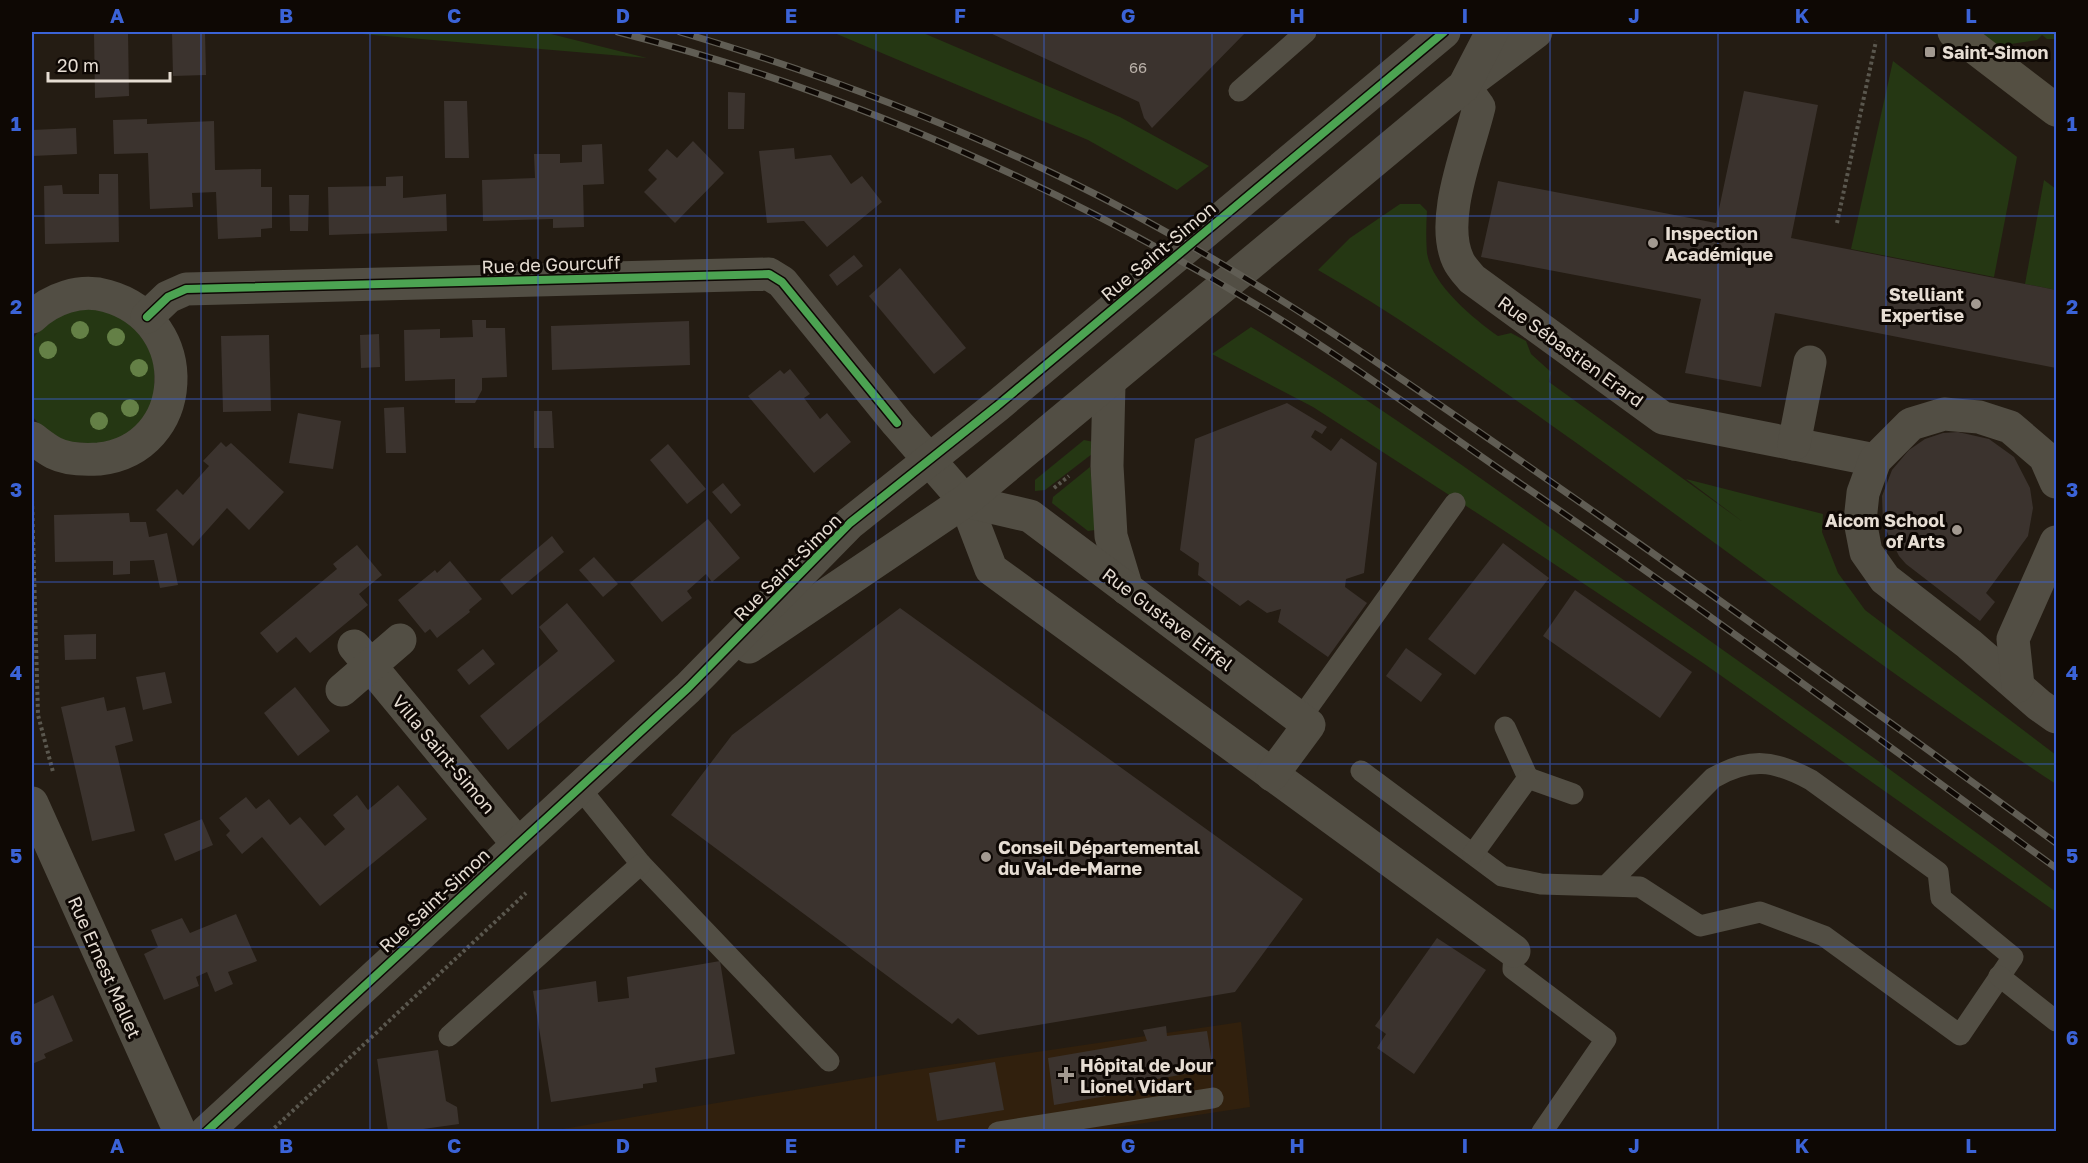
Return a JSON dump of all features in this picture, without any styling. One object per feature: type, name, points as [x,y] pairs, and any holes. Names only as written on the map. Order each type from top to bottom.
[{"type":"main road","points":[[1954,32],[2056,110]]},
{"type":"street","name":"Rue Saint-Simon","points":[[206,1131],[688,688],[850,524],[1444,32]]},
{"type":"street","name":"Rue Saint-Simon","points":[[1464,86],[1492,32]]},
{"type":"street","name":"Rue Saint-Simon","points":[[688,688],[965,501],[1109,384],[1464,86],[1536,32]]},
{"type":"street","name":"Rue Sébastien Erard","points":[[1464,86],[1479,107],[1453,209],[1452,236],[1458,261],[1472,279],[1664,418],[1875,460]]},
{"type":"street","name":"Rue de Gourcuff","points":[[147,317],[168,297],[186,289],[769,274],[782,282],[929,460]]},
{"type":"street","points":[[32,317],[44,306],[70,295],[98,294],[125,301],[147,317],[164,341],[172,369],[170,398],[158,424],[138,444],[112,457],[83,460],[55,454],[32,438]]},
{"type":"street","points":[[1794,444],[1810,362]]},
{"type":"street","points":[[1109,384],[1107,466],[1111,536],[1127,589]]},
{"type":"street","points":[[2056,482],[2045,457],[2010,427],[1979,417],[1944,414],[1911,424],[1875,460],[1863,493],[1860,521],[1866,552],[1885,579],[2056,717]]},
{"type":"street","points":[[929,460],[965,501],[991,569],[1514,951]]},
{"type":"street","name":"Rue Gustave Eiffel","points":[[965,501],[1030,516],[1300,719]]},
{"type":"street","points":[[2018,686],[2013,639],[2056,542]]},
{"type":"street","points":[[342,690],[362,656],[400,640]]},
{"type":"street","name":"Villa Saint-Simon","points":[[362,656],[517,843]]},
{"type":"street","points":[[1272,775],[1309,725],[1300,719]]},
{"type":"street","name":"Rue Ernest Mallet","points":[[43,792],[180,1131]]},
{"type":"lane","points":[[1239,91],[1306,32]]},
{"type":"lane","points":[[1300,719],[1455,503]]},
{"type":"lane","points":[[1505,728],[1528,778],[1573,794]]},
{"type":"lane","points":[[1361,771],[1502,876],[1541,884],[1606,886],[1640,887],[1700,926],[1760,912],[1824,936],[1960,1035],[2013,957],[1941,898],[1938,872],[1811,780],[1793,770],[1770,765],[1752,763],[1734,766],[1713,778],[1606,886]]},
{"type":"lane","points":[[1473,854],[1528,778]]},
{"type":"lane","points":[[579,787],[641,864],[829,1061]]},
{"type":"lane","points":[[449,1036],[641,864]]},
{"type":"lane","points":[[1514,951],[1513,969],[1606,1039],[1542,1131]]},
{"type":"lane","points":[[1999,976],[2056,1021]]},
{"type":"lane","points":[[998,1131],[1213,1098]]},
{"type":"path","points":[[1838,223],[1876,41]]},
{"type":"path","points":[[32,500],[38,715],[43,792]]},
{"type":"path","points":[[270,1131],[528,891]]},
{"type":"shaded area","name":"Hôpital de Jour Lionel Vidart","points":[[1241,1022],[1250,1107],[1086,1132],[545,1132],[901,1072]]},
{"type":"green space","points":[[338,32],[543,32],[647,58]]},
{"type":"green space","points":[[832,32],[921,32],[1120,117],[1209,166],[1177,190],[1088,140]]},
{"type":"green space","points":[[1979,32],[2056,32],[2056,39],[2047,39],[2042,35],[2037,40],[1998,46]]},
{"type":"green space","points":[[1893,61],[2017,157],[1994,277],[1851,249]]},
{"type":"green space","points":[[2044,180],[2056,189],[2056,290],[2025,284]]},
{"type":"green space","points":[[1400,204],[1420,204],[1427,211],[1427,253],[1445,289],[1466,311],[1498,336],[1511,333],[1526,341],[1531,354],[1551,372],[1549,382],[1743,522],[1686,479],[1823,514],[1822,532],[1838,573],[1865,610],[2056,755],[2056,784],[1928,697],[1465,364],[1378,306],[1318,270],[1350,238]]},
{"type":"green space","points":[[80,308],[103,308],[126,318],[155,354],[154,402],[144,421],[127,435],[108,444],[64,442],[46,432],[32,416],[32,340],[53,320]]},
{"type":"green space","points":[[1251,327],[1433,445],[1890,770],[2056,892],[2056,912],[1703,663],[1494,524],[1313,407],[1212,354]]},
{"type":"green space","points":[[1084,440],[1094,442],[1092,454],[1045,490],[1035,491],[1035,480]]},
{"type":"green space","points":[[1090,467],[1097,524],[1095,530],[1088,531],[1052,503],[1053,497]]},
{"type":"building","points":[[94,32],[128,32],[129,96],[95,98]]},
{"type":"building","points":[[172,32],[205,32],[206,75],[173,76]]},
{"type":"building","points":[[988,32],[1246,32],[1152,128],[1144,118],[1139,102]]},
{"type":"building","name":"Inspection Académique","points":[[1744,91],[1818,105],[1791,238],[2056,290],[2056,368],[1775,313],[1761,387],[1685,373],[1701,299],[1481,257],[1498,181],[1716,223]]},
{"type":"building","points":[[728,92],[745,93],[744,129],[728,129]]},
{"type":"building","points":[[444,101],[467,101],[469,158],[445,158]]},
{"type":"building","points":[[147,119],[147,124],[214,121],[215,170],[261,169],[261,187],[272,187],[272,228],[261,229],[261,237],[218,239],[216,192],[192,193],[193,207],[150,209],[148,153],[114,154],[113,120]]},
{"type":"building","points":[[76,128],[77,154],[32,156],[32,130]]},
{"type":"building","points":[[693,141],[724,173],[675,223],[644,192],[657,179],[648,170],[667,149],[677,158]]},
{"type":"building","points":[[602,144],[604,184],[583,185],[584,227],[553,228],[553,219],[483,221],[482,180],[535,178],[534,154],[560,154],[560,163],[582,162],[582,145]]},
{"type":"building","points":[[794,148],[795,159],[831,155],[851,184],[862,176],[882,202],[827,247],[804,221],[767,223],[759,151]]},
{"type":"building","points":[[99,174],[118,174],[119,242],[45,244],[44,186],[62,185],[63,194],[99,194]]},
{"type":"building","points":[[403,176],[403,198],[446,194],[447,231],[329,235],[328,187],[386,186],[386,177]]},
{"type":"building","points":[[289,195],[309,195],[308,231],[290,231]]},
{"type":"building","points":[[854,255],[863,266],[837,286],[829,275]]},
{"type":"building","points":[[900,268],[966,348],[934,374],[869,296]]},
{"type":"building","points":[[472,320],[486,320],[486,328],[505,328],[507,377],[482,378],[482,390],[475,403],[455,403],[455,379],[405,381],[404,330],[440,329],[440,338],[473,337]]},
{"type":"building","points":[[689,321],[690,365],[552,370],[551,326]]},
{"type":"building","points":[[379,334],[380,367],[361,368],[360,335]]},
{"type":"building","points":[[269,335],[271,411],[223,412],[221,336]]},
{"type":"building","points":[[790,369],[810,394],[804,398],[820,419],[827,413],[851,442],[814,473],[748,396],[780,370],[784,374]]},
{"type":"building","points":[[1287,403],[1327,427],[1322,434],[1315,430],[1311,437],[1331,451],[1341,438],[1377,463],[1364,573],[1346,579],[1345,587],[1367,603],[1328,657],[1278,622],[1281,609],[1267,613],[1248,600],[1240,606],[1198,575],[1199,563],[1180,550],[1195,439]]},
{"type":"building","points":[[404,407],[406,453],[386,453],[384,408]]},
{"type":"building","points":[[534,411],[552,411],[554,448],[534,448]]},
{"type":"building","points":[[298,413],[341,421],[333,469],[289,463]]},
{"type":"building","name":"Aicom School of Arts","points":[[1958,432],[1989,439],[2014,457],[2030,488],[2033,508],[2028,536],[1986,593],[1995,602],[1980,621],[1906,564],[1899,556],[1883,524],[1882,496],[1892,470],[1909,450],[1925,439],[1943,433]]},
{"type":"building","points":[[221,442],[226,447],[231,443],[284,492],[249,530],[227,508],[193,546],[156,510],[177,489],[183,495],[209,466],[203,461]]},
{"type":"building","points":[[668,444],[706,489],[687,504],[650,460]]},
{"type":"building","points":[[723,483],[741,505],[731,514],[712,492]]},
{"type":"building","points":[[129,513],[130,522],[146,522],[149,537],[167,533],[178,585],[160,588],[154,560],[130,561],[130,574],[113,575],[113,561],[55,562],[54,515]]},
{"type":"building","points":[[708,519],[740,558],[712,582],[706,574],[687,591],[692,598],[662,622],[630,583]]},
{"type":"building","points":[[552,536],[564,552],[512,595],[500,580]]},
{"type":"building","points":[[1503,543],[1549,578],[1475,675],[1428,639]]},
{"type":"building","points":[[357,545],[382,575],[359,594],[368,605],[310,653],[296,637],[277,653],[260,633],[337,569],[333,564]]},
{"type":"building","points":[[594,557],[618,584],[603,597],[579,570]]},
{"type":"building","points":[[450,561],[482,599],[469,610],[470,612],[437,638],[430,629],[425,633],[398,600],[435,570],[437,573]]},
{"type":"building","points":[[1575,590],[1692,672],[1660,718],[1543,636]]},
{"type":"building","points":[[567,603],[615,661],[508,750],[480,716],[558,651],[539,627]]},
{"type":"building","name":"Conseil Départemental du Val-de-Marne","points":[[900,608],[1303,899],[1235,992],[978,1035],[958,1018],[952,1024],[671,815],[732,735]]},
{"type":"building","points":[[96,634],[96,659],[65,660],[64,635]]},
{"type":"building","points":[[1406,648],[1442,674],[1421,702],[1386,676]]},
{"type":"building","points":[[483,649],[495,664],[469,685],[457,670]]},
{"type":"building","points":[[165,672],[172,703],[143,710],[136,677]]},
{"type":"building","points":[[295,687],[330,731],[298,756],[264,713]]},
{"type":"building","points":[[104,697],[107,711],[125,707],[133,741],[115,746],[135,831],[92,841],[61,707]]},
{"type":"building","points":[[398,785],[427,819],[320,906],[262,837],[242,854],[226,835],[230,831],[219,818],[246,797],[256,809],[269,799],[290,825],[300,817],[325,846],[345,829],[333,815],[357,795],[368,810]]},
{"type":"building","points":[[202,819],[213,845],[175,861],[164,834]]},
{"type":"building","points":[[236,914],[257,961],[228,972],[233,984],[215,992],[207,972],[196,977],[199,986],[164,1000],[144,954],[158,947],[151,930],[182,918],[190,933]]},
{"type":"building","points":[[1437,938],[1486,970],[1414,1074],[1377,1048],[1386,1034],[1375,1026]]},
{"type":"building","points":[[720,961],[735,1054],[655,1068],[657,1082],[643,1084],[643,1088],[551,1102],[533,991],[596,981],[598,1002],[629,998],[627,977]]},
{"type":"building","points":[[53,995],[73,1041],[44,1054],[46,1058],[32,1064],[32,1005]]},
{"type":"building","points":[[1166,1026],[1167,1036],[1207,1031],[1213,1069],[1152,1080],[1153,1088],[1054,1105],[1048,1058],[1147,1041],[1143,1030]]},
{"type":"building","points":[[438,1050],[446,1101],[457,1107],[459,1124],[409,1131],[388,1131],[377,1059]]},
{"type":"building","points":[[995,1062],[1004,1110],[937,1121],[929,1073]]},
{"type":"railway","points":[[618,32],[703,56],[870,113],[1032,184],[1189,265],[1296,329],[1572,519],[2056,868]]},
{"type":"railway","points":[[680,32],[780,63],[976,138],[1071,182],[1208,256],[1340,338],[1469,425],[1770,636],[2056,843]]},
{"type":"cycle path","points":[[206,1132],[688,688],[850,523],[997,406],[1444,32]]},
{"type":"cycle path","points":[[147,317],[168,297],[186,289],[769,274],[782,282],[897,423]]},
{"type":"place","name":"Saint-Simon","points":[[1930,52]]},
{"type":"place","name":"Inspection Académique","points":[[1653,243]]},
{"type":"place","name":"Stelliant Expertise","points":[[1976,304]]},
{"type":"place","name":"Aicom School of Arts","points":[[1957,530]]},
{"type":"place","name":"Conseil Départemental du Val-de-Marne","points":[[986,857]]},
{"type":"place","name":"Hôpital de Jour Lionel Vidart","points":[[1066,1075]]}]
